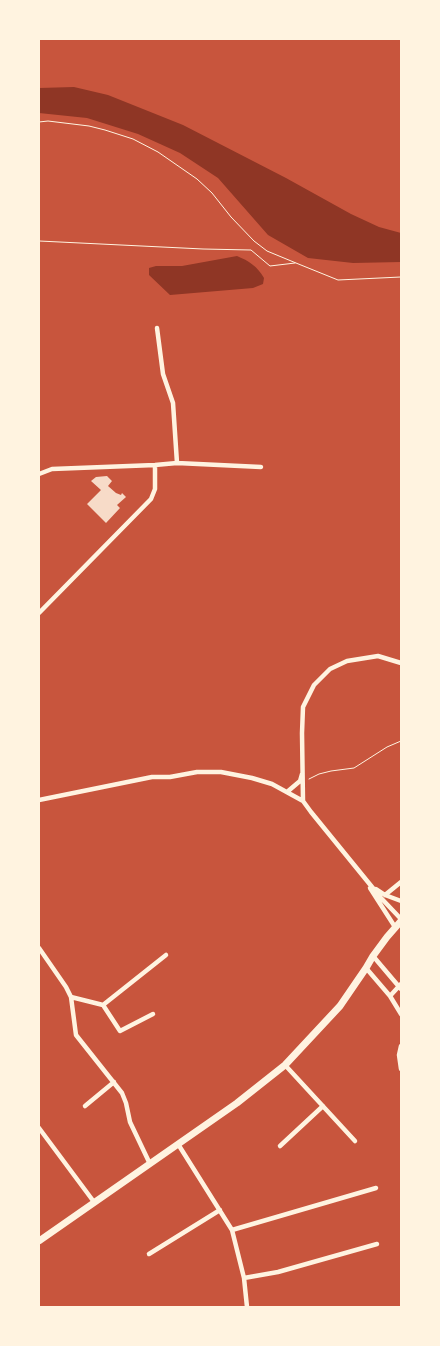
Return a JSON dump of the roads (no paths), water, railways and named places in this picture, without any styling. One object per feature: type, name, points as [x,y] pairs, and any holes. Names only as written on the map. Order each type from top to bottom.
[{"type":"main road","points":[[39,1241],[237,1103],[285,1065],[340,1006],[373,956],[401,920]]},
{"type":"street","points":[[157,328],[163,374],[173,403],[177,463]]},
{"type":"street","points":[[39,474],[52,469],[177,463],[261,468]]},
{"type":"street","points":[[39,614],[150,498],[155,489],[155,465]]},
{"type":"street","points":[[303,801],[303,707],[314,686],[330,669],[347,661],[378,656],[401,663]]},
{"type":"street","points":[[287,792],[300,781],[303,770]]},
{"type":"street","points":[[39,800],[152,778],[205,772],[221,772],[272,784],[303,801],[310,812],[401,920]]},
{"type":"street","points":[[363,876],[381,898],[395,927]]},
{"type":"street","points":[[381,898],[401,882]]},
{"type":"street","points":[[381,898],[401,901]]},
{"type":"street","points":[[39,948],[71,997],[76,1035],[122,1092],[130,1122],[150,1164]]},
{"type":"street","points":[[103,1005],[166,956]]},
{"type":"street","points":[[373,956],[400,986],[390,996]]},
{"type":"street","points":[[366,968],[390,996],[401,1014]]},
{"type":"street","points":[[71,997],[103,1005],[120,1031],[153,1014]]},
{"type":"street","points":[[401,1046],[401,1069]]},
{"type":"street","points":[[285,1065],[355,1141]]},
{"type":"street","points":[[85,1106],[114,1082]]},
{"type":"street","points":[[280,1146],[323,1106]]},
{"type":"street","points":[[39,1128],[94,1202]]},
{"type":"street","points":[[178,1144],[232,1230],[244,1278],[247,1307]]},
{"type":"street","points":[[232,1230],[376,1188]]},
{"type":"street","points":[[149,1254],[220,1210]]},
{"type":"street","points":[[244,1278],[278,1272],[377,1244]]}]
